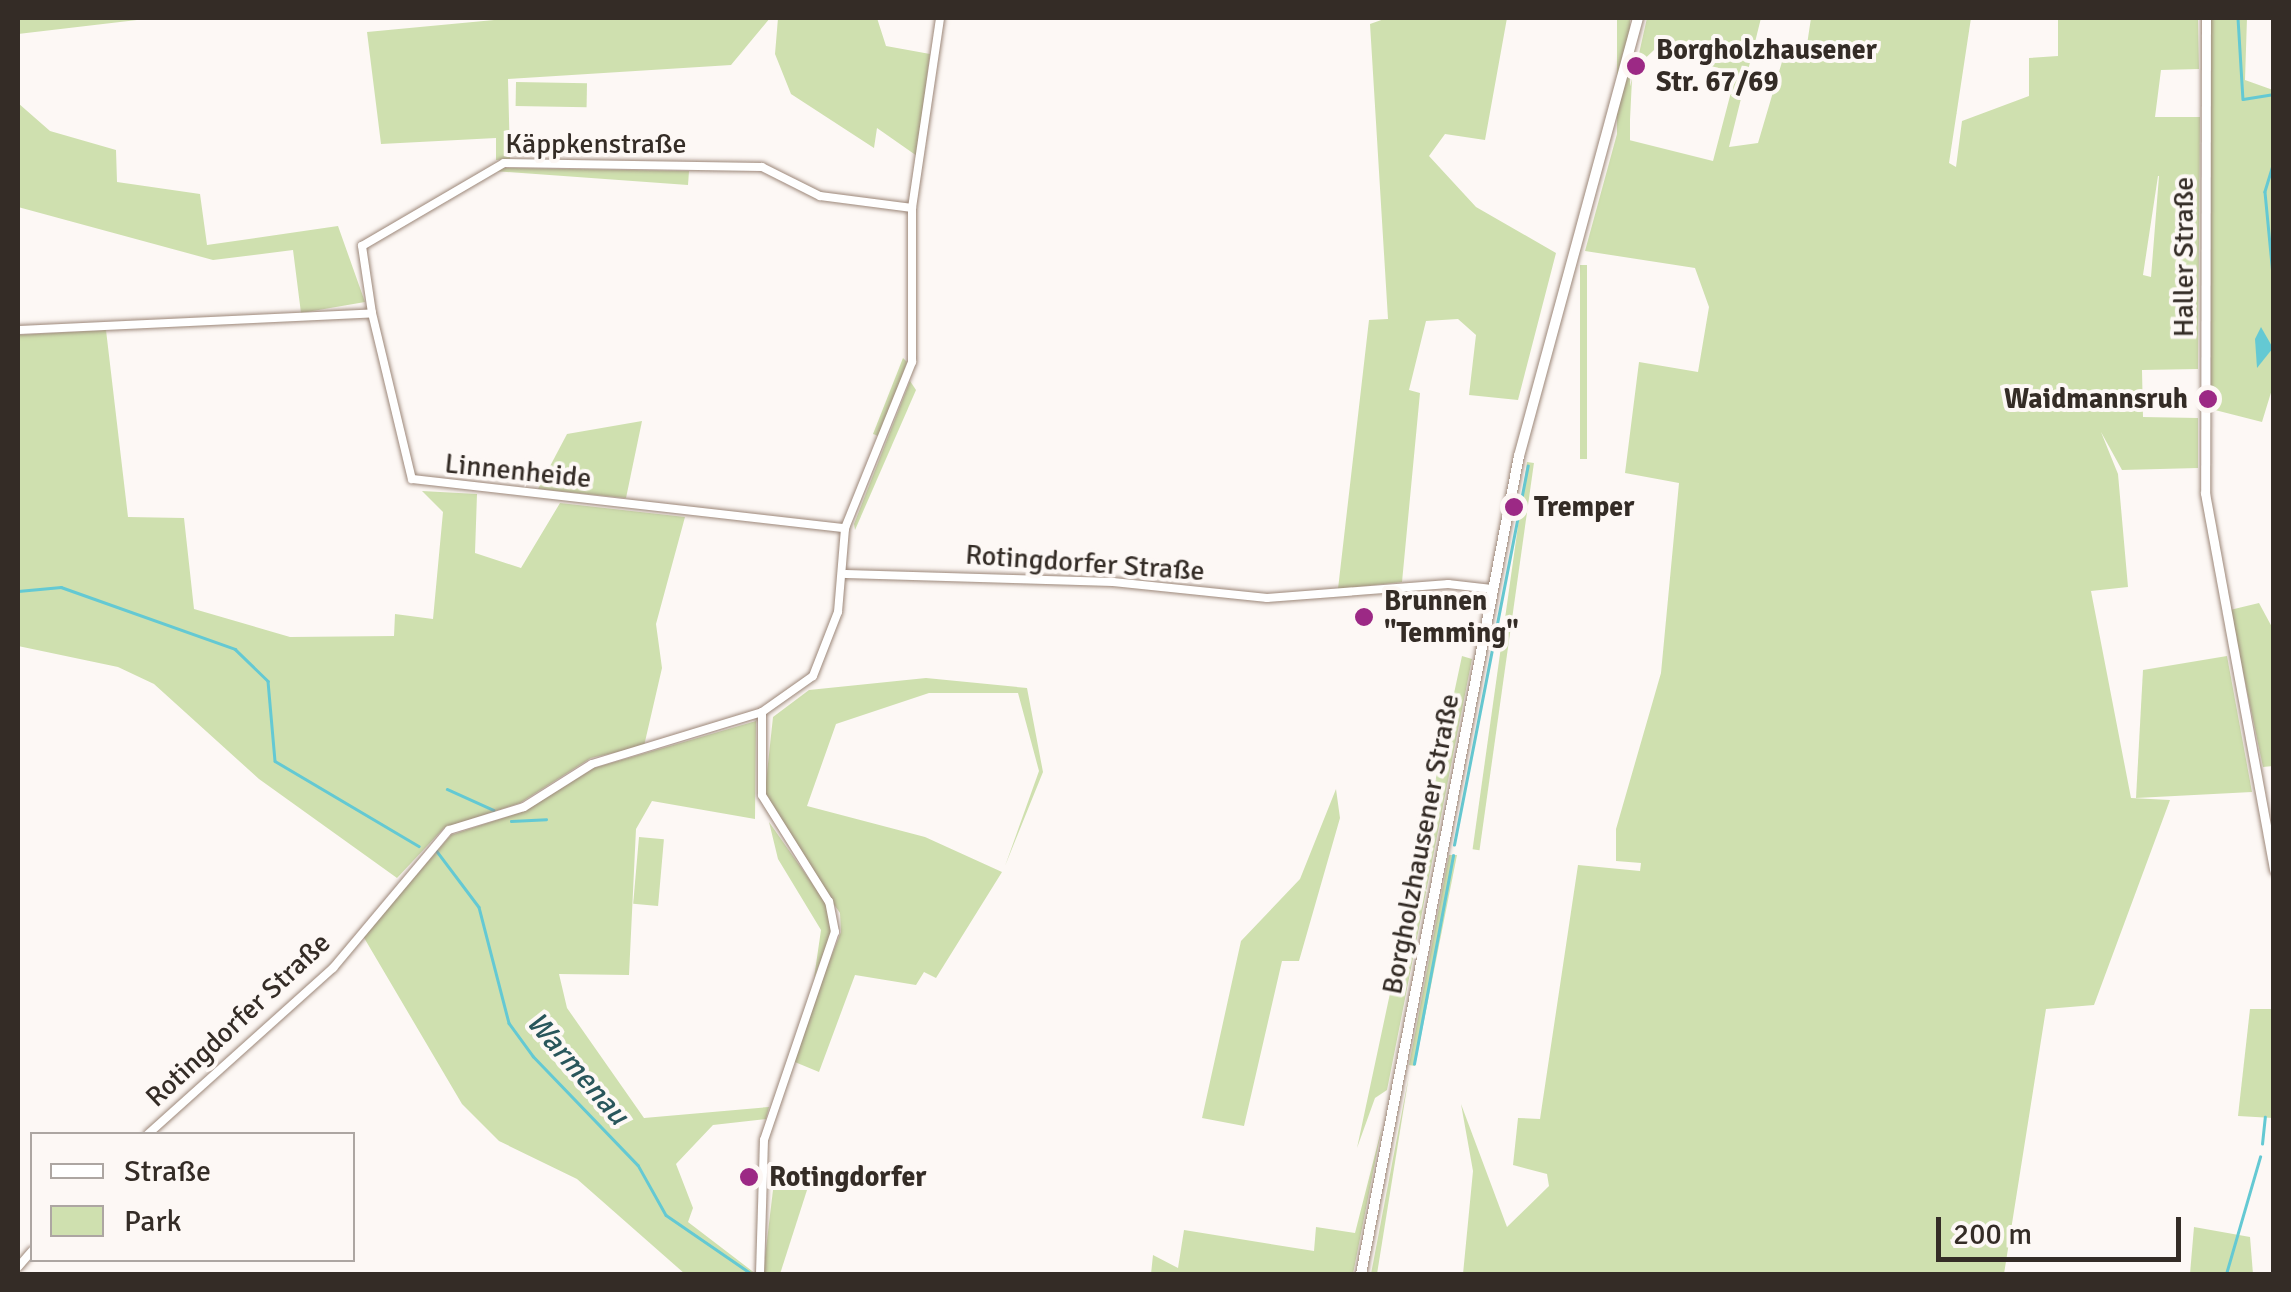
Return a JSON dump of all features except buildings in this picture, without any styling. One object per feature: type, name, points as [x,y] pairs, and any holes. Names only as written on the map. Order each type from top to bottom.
[{"type":"main road","name":"Borgholzhausener Straße","points":[[1361,1274],[1492,589],[1531,406],[1638,18]]},
{"type":"street","points":[[846,574],[845,528],[912,362],[912,208],[940,18]]},
{"type":"street","name":"Haller Straße","points":[[2206,18],[2205,493],[2274,870]]},
{"type":"street","name":"Käppkenstraße","points":[[372,312],[362,246],[504,164],[762,167],[820,196],[912,208]]},
{"type":"street","points":[[18,330],[372,312]]},
{"type":"street","name":"Linnenheide","points":[[372,312],[412,479],[845,528]]},
{"type":"street","name":"Rotingdorfer Straße","points":[[150,1132],[333,968],[449,830],[524,807],[592,764],[762,712],[822,662],[846,574],[1113,582],[1267,598],[1448,584],[1492,589]]},
{"type":"street","points":[[760,1274],[764,1140],[836,932],[829,902],[762,795],[762,712]]},
{"type":"street","points":[[2260,797],[2274,799]]},
{"type":"green space","points":[[18,18],[154,18],[18,34]]},
{"type":"green space","points":[[514,18],[770,18],[731,65],[508,79],[510,159],[496,160],[496,138],[381,144],[367,32]]},
{"type":"green space","points":[[778,18],[877,18],[886,46],[930,54],[917,156],[877,128],[874,148],[791,94],[775,54]]},
{"type":"green space","points":[[1387,18],[1507,18],[1485,140],[1445,134],[1429,156],[1476,207],[1556,253],[1518,400],[1469,395],[1476,335],[1458,319],[1426,321],[1409,390],[1420,393],[1402,582],[1338,589],[1369,320],[1388,319],[1370,24]]},
{"type":"green space","points":[[1617,18],[1630,18],[1630,250],[1617,250]]},
{"type":"green space","points":[[1647,18],[1761,18],[1729,147],[1758,143],[1784,55],[1805,58],[1811,18],[1971,18],[1949,163],[1956,167],[1962,121],[2029,96],[2029,58],[2058,56],[2058,18],[2198,18],[2199,69],[2161,70],[2155,117],[2200,117],[2198,369],[2142,370],[2143,417],[2198,418],[2198,468],[2122,470],[2101,432],[2118,474],[2128,587],[2091,591],[2131,798],[2170,800],[2094,1005],[2046,1009],[2004,1274],[1463,1274],[1473,1171],[1461,1104],[1507,1227],[1549,1186],[1547,1174],[1513,1165],[1518,1118],[1540,1119],[1578,865],[1640,871],[1641,863],[1616,861],[1616,829],[1661,673],[1679,483],[1625,473],[1639,362],[1698,372],[1709,307],[1695,268],[1585,251],[1632,79],[1629,140],[1713,161],[1736,73],[1654,50],[1636,67]],"holes":[[[2159,176],[2151,277],[2143,275]]]},
{"type":"green space","points":[[2211,18],[2247,18],[2245,80],[2273,90],[2273,386],[2262,422],[2211,409]]},
{"type":"green space","points":[[516,82],[587,83],[587,107],[516,106]]},
{"type":"green space","points":[[18,103],[50,131],[116,150],[117,182],[200,194],[207,245],[338,226],[365,302],[301,313],[293,250],[213,260],[18,207]]},
{"type":"green space","points":[[503,168],[689,171],[688,185],[494,171]]},
{"type":"green space","points":[[1580,265],[1587,265],[1587,459],[1580,459]]},
{"type":"green space","points":[[106,330],[128,517],[184,518],[194,609],[290,637],[394,636],[395,614],[433,619],[443,512],[422,491],[477,494],[475,553],[521,568],[560,503],[685,517],[656,624],[662,668],[644,746],[591,758],[520,803],[444,828],[397,878],[259,779],[154,684],[118,667],[18,646],[18,335]]},
{"type":"green space","points":[[903,358],[907,362],[881,437],[873,434]]},
{"type":"green space","points":[[910,381],[916,390],[855,530],[854,524]]},
{"type":"green space","points":[[642,421],[626,498],[538,489],[567,434]]},
{"type":"green space","points":[[1527,462],[1534,463],[1480,850],[1473,849]]},
{"type":"green space","points":[[2259,603],[2273,629],[2273,766],[2263,767],[2230,610]]},
{"type":"green space","points":[[1462,656],[1472,659],[1387,1090],[1375,1098],[1357,1148]]},
{"type":"green space","points":[[2227,656],[2252,792],[2136,798],[2143,670]]},
{"type":"green space","points":[[926,678],[1027,688],[1043,772],[1005,866],[1039,771],[1018,693],[929,693],[836,724],[807,806],[925,837],[1002,872],[936,978],[924,972],[916,985],[855,975],[819,1072],[790,1060],[841,932],[840,913],[774,818],[765,792],[773,717],[809,690]]},
{"type":"green space","points":[[756,721],[755,819],[652,801],[636,829],[629,975],[559,974],[567,1008],[644,1118],[769,1107],[766,1119],[713,1125],[676,1164],[693,1208],[688,1222],[756,1274],[685,1274],[577,1179],[499,1141],[462,1104],[363,936],[451,835],[525,811],[594,768]]},
{"type":"green space","points":[[1336,789],[1340,818],[1299,961],[1282,961],[1244,1126],[1202,1118],[1241,941],[1300,879]]},
{"type":"green space","points":[[769,822],[826,903],[832,932],[814,978],[821,930],[778,859]]},
{"type":"green space","points":[[639,837],[664,839],[658,906],[633,904]]},
{"type":"green space","points":[[1449,855],[1457,855],[1415,1066],[1409,1065]]},
{"type":"green space","points":[[2250,1009],[2273,1009],[2273,1118],[2238,1116]]},
{"type":"green space","points":[[1409,1075],[1377,1274],[1371,1274]]},
{"type":"green space","points":[[1382,1127],[1353,1274],[1151,1274],[1153,1255],[1178,1268],[1184,1230],[1314,1251],[1316,1227],[1355,1233]]},
{"type":"green space","points":[[773,1190],[807,1190],[780,1274],[763,1274]]},
{"type":"green space","points":[[2194,1227],[2250,1237],[2253,1274],[2190,1274]]},
{"type":"water","points":[[2261,327],[2273,348],[2257,368],[2255,339]]},
{"type":"waterway","points":[[2238,18],[2243,99],[2274,94]]},
{"type":"waterway","points":[[2274,162],[2265,192],[2274,286]]},
{"type":"waterway","points":[[1454,845],[1528,466]]},
{"type":"waterway","name":"Warmenau","points":[[18,591],[61,587],[235,649],[268,681],[275,761],[419,846]]},
{"type":"waterway","points":[[447,789],[494,810]]},
{"type":"waterway","points":[[511,821],[546,819]]},
{"type":"waterway","name":"Warmenau","points":[[436,850],[479,907],[509,1023],[533,1056],[638,1165],[666,1215],[752,1274]]},
{"type":"waterway","points":[[1414,1064],[1453,856]]},
{"type":"waterway","points":[[2262,1144],[2265,1117]]},
{"type":"waterway","points":[[2226,1274],[2260,1157]]},
{"type":"place","name":"Borgholzhausener Str. 67/69","points":[[1636,66]]},
{"type":"place","name":"Waidmannsruh","points":[[2208,399]]},
{"type":"place","name":"Tremper","points":[[1514,507]]},
{"type":"place","name":"Brunnen \"Temming\"","points":[[1364,617]]},
{"type":"place","name":"Rotingdorfer","points":[[749,1177]]}]
